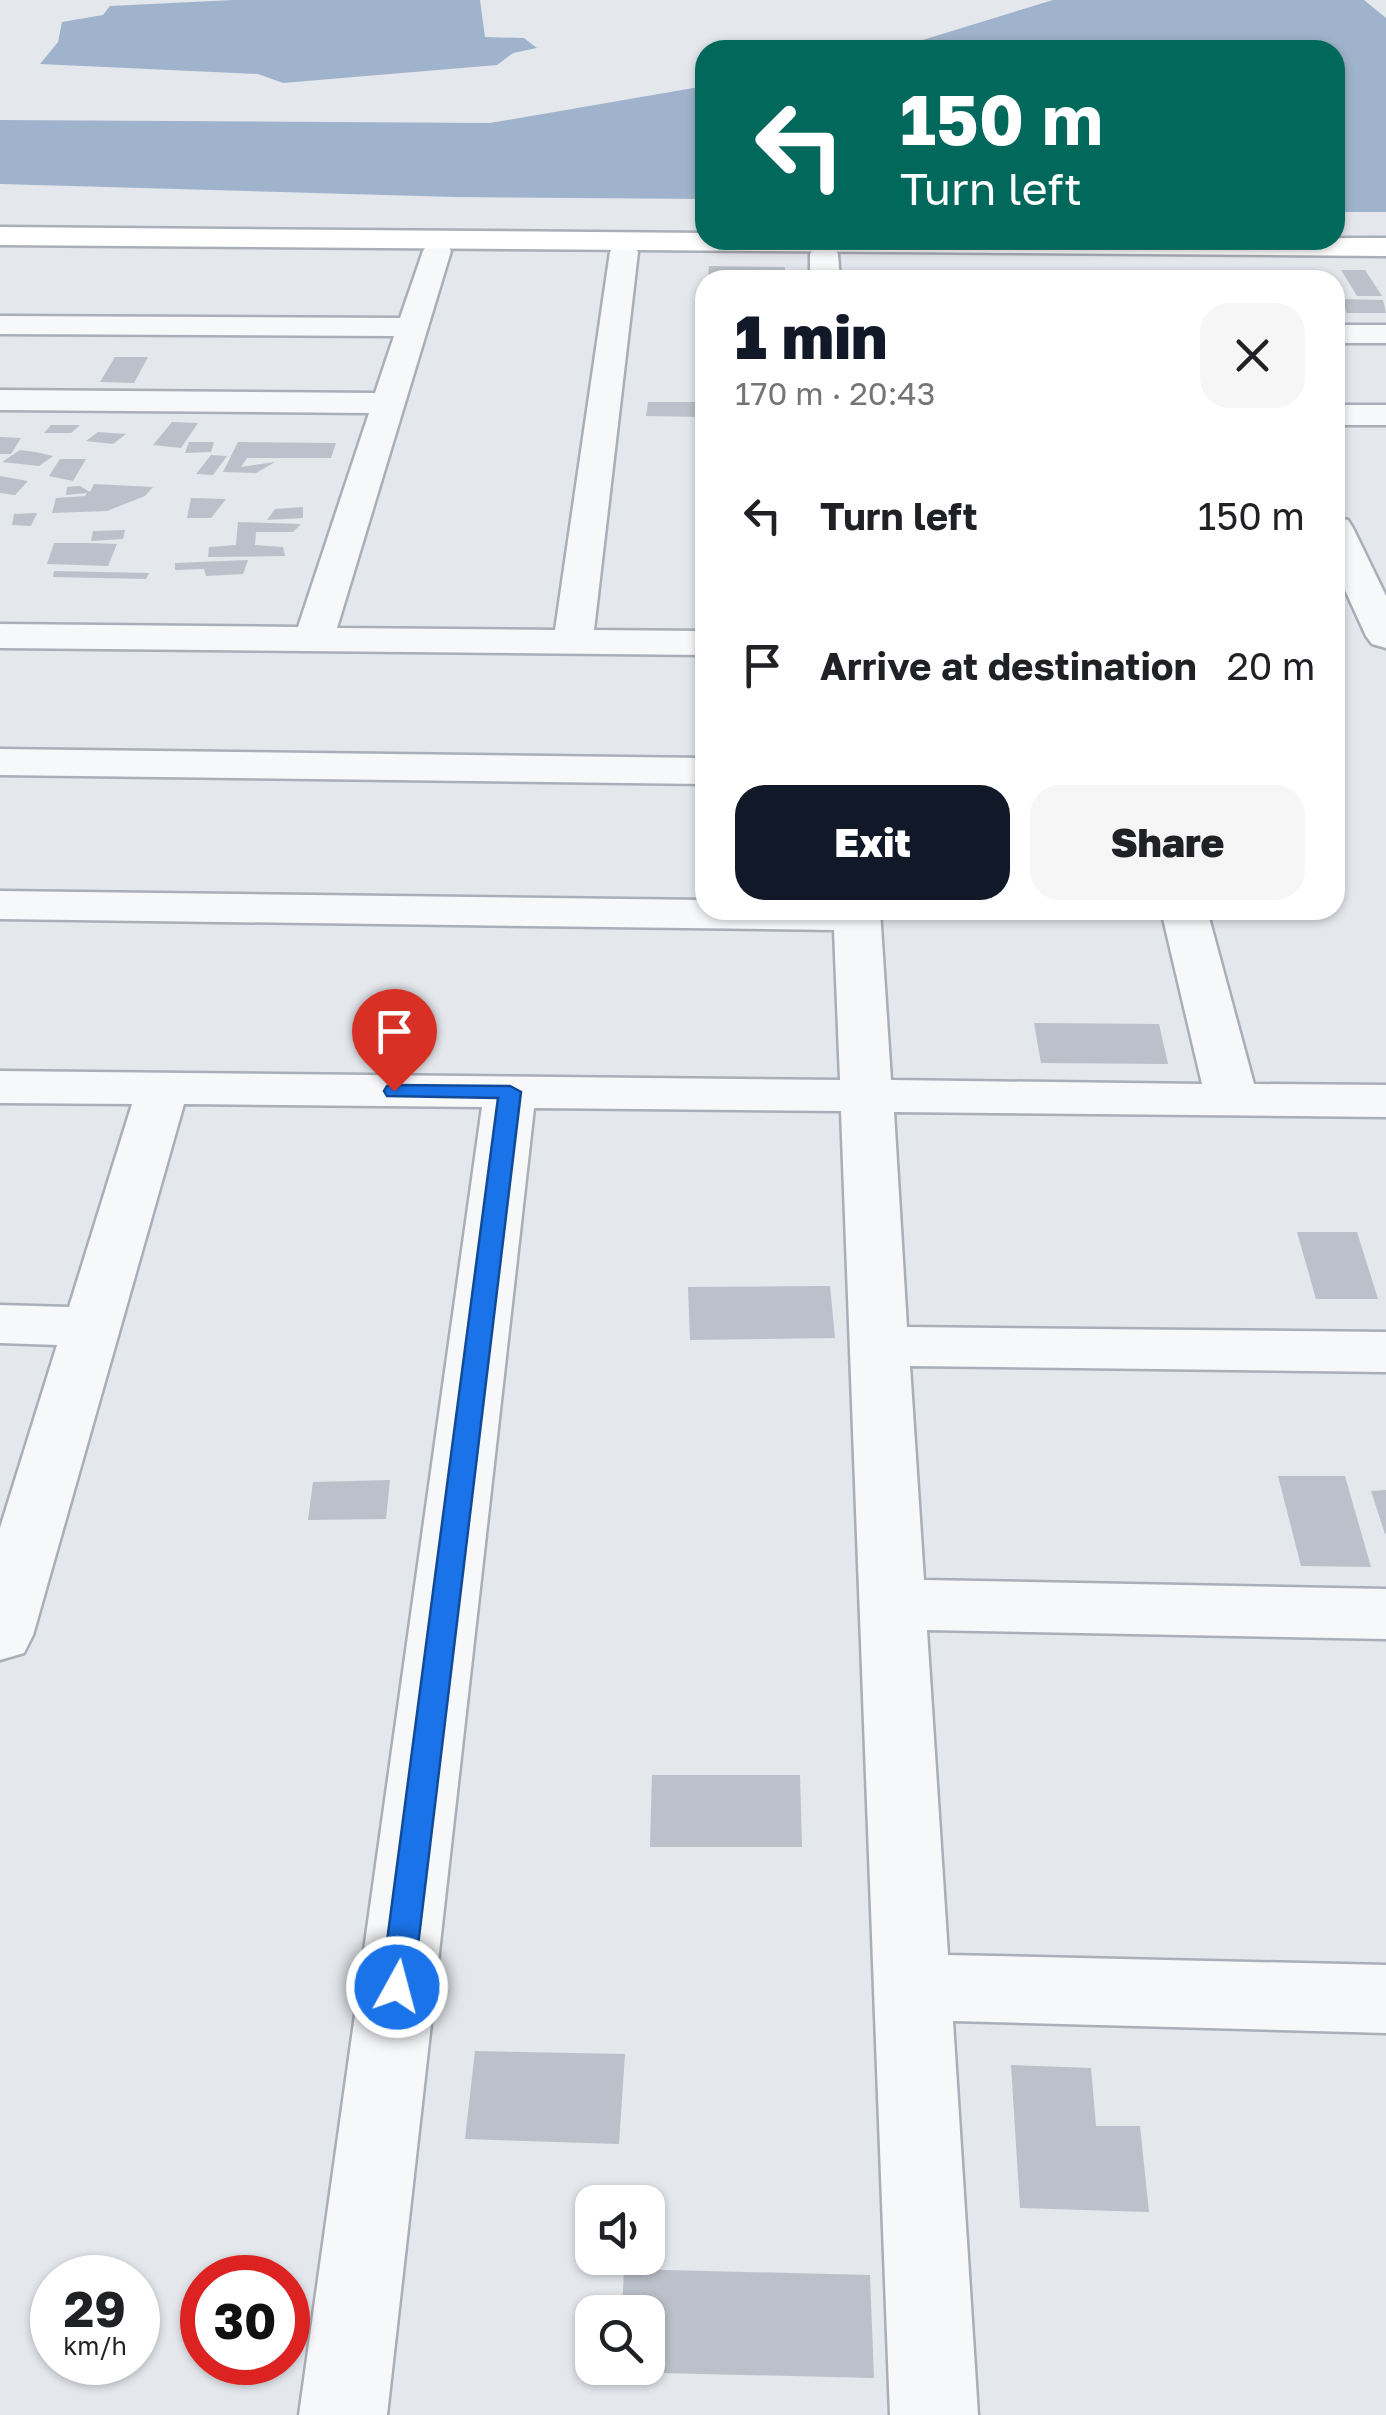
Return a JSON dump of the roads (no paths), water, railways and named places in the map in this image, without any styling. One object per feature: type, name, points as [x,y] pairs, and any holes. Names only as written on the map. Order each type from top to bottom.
[{"type":"street","points":[[0,236],[695,242]]},
{"type":"street","points":[[1345,247],[1386,247]]},
{"type":"street","points":[[0,248],[624,252],[824,267],[1386,258]]},
{"type":"street","points":[[313,640],[438,251]]},
{"type":"street","points":[[573,642],[624,252]]},
{"type":"street","points":[[0,325],[413,328]]},
{"type":"street","points":[[1345,334],[1386,334]]},
{"type":"street","points":[[0,400],[388,403]]},
{"type":"street","points":[[1345,415],[1386,415]]},
{"type":"street","points":[[1345,549],[1386,636]]},
{"type":"street","points":[[0,636],[695,642]]},
{"type":"street","points":[[0,762],[695,770]]},
{"type":"street","points":[[0,905],[695,911]]},
{"type":"street","points":[[857,920],[934,2415]]},
{"type":"street","points":[[1187,920],[1232,1100]]},
{"type":"street","points":[[0,1087],[1386,1101]]},
{"type":"street","points":[[0,1635],[163,1088]]},
{"type":"street","points":[[343,2415],[510,1092]]},
{"type":"street","points":[[0,1324],[89,1327]]},
{"type":"street","points":[[879,1346],[1386,1352]]},
{"type":"street","points":[[892,1604],[1386,1614]]},
{"type":"street","points":[[912,1987],[1386,1999]]},
{"type":"water","points":[[233,0],[480,0],[485,37],[524,38],[537,48],[513,53],[497,65],[283,83],[258,74],[40,64],[58,42],[62,22],[103,15],[110,6]]},
{"type":"water","points":[[1053,0],[1364,0],[1386,18],[1386,212],[1345,212],[1345,40],[923,40]]},
{"type":"water","points":[[695,88],[695,199],[454,197],[0,184],[0,120],[490,123]]}]
